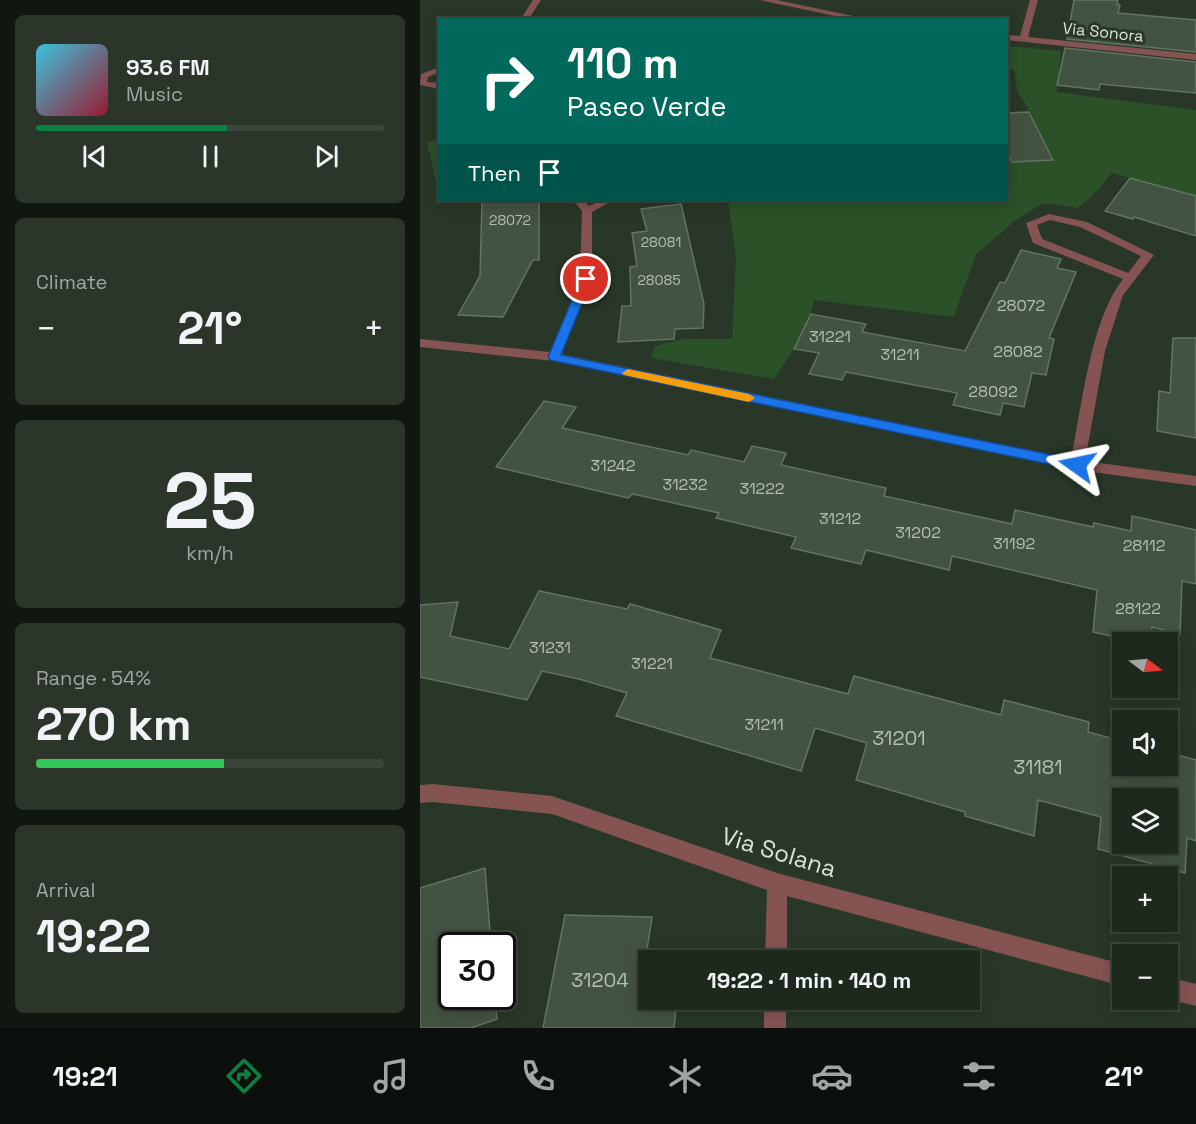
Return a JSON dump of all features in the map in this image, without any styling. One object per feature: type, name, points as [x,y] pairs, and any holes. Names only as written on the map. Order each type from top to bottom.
[{"type":"street","points":[[525,18],[537,0]]},
{"type":"street","points":[[764,0],[859,18]]},
{"type":"street","points":[[1023,39],[1035,0]]},
{"type":"street","name":"Via Sonora","points":[[1008,37],[1196,57]]},
{"type":"street","points":[[438,70],[424,76],[422,83],[438,86]]},
{"type":"street","points":[[554,357],[586,279],[587,211],[579,201]]},
{"type":"street","points":[[587,211],[607,201]]},
{"type":"street","points":[[1077,465],[1099,351],[1117,295],[1148,255],[1083,224],[1049,217],[1031,223],[1037,241],[1130,278]]},
{"type":"street","points":[[420,343],[554,357],[1077,465],[1196,481]]},
{"type":"street","name":"Via Solana","points":[[420,794],[433,793],[552,805],[777,882],[1112,972]]},
{"type":"street","points":[[776,950],[777,882]]},
{"type":"street","points":[[1178,990],[1196,995]]},
{"type":"street","points":[[775,1010],[775,1028]]},
{"type":"green space","points":[[1008,46],[1061,51],[1057,92],[1196,110],[1196,196],[1112,173],[1078,208],[1043,203],[1016,220],[976,254],[954,317],[814,300],[793,351],[774,379],[651,358],[655,346],[683,339],[732,339],[736,258],[728,201],[796,201],[796,203],[1008,201],[1008,162],[1053,160],[1031,113],[1017,91],[1014,70],[1008,68]]},
{"type":"green space","points":[[438,140],[438,187],[437,187],[427,142]]},
{"type":"building","points":[[1074,0],[1118,0],[1117,4],[1120,5],[1118,13],[1196,20],[1196,52],[1067,39]]},
{"type":"building","points":[[1065,48],[1196,62],[1196,93],[1100,84],[1099,90],[1057,85]]},
{"type":"building","points":[[1029,112],[1053,160],[1012,162],[1008,154],[1008,113]]},
{"type":"building","points":[[1130,178],[1196,196],[1196,236],[1134,217],[1133,219],[1105,211]]},
{"type":"building","points":[[482,201],[539,201],[539,260],[533,260],[503,317],[458,315],[480,276]]},
{"type":"building","points":[[681,204],[704,304],[703,328],[675,329],[674,339],[618,342],[622,306],[631,306],[630,267],[637,266],[632,233],[647,231],[641,209]]},
{"type":"building","points":[[1021,250],[1061,259],[1057,268],[1076,272],[1049,338],[1054,339],[1046,375],[1032,373],[1024,407],[1003,403],[1000,415],[953,405],[957,393],[846,372],[842,380],[809,374],[819,353],[794,349],[811,314],[866,324],[862,332],[965,351],[1000,282],[1005,283]]},
{"type":"building","points":[[1173,338],[1196,338],[1196,438],[1157,431],[1159,391],[1170,393]]},
{"type":"building","points":[[544,401],[576,407],[562,428],[688,455],[691,450],[744,462],[752,446],[786,453],[781,465],[886,488],[884,496],[1012,524],[1015,510],[1093,527],[1094,523],[1131,531],[1132,516],[1196,530],[1196,584],[1182,581],[1180,634],[1152,627],[1152,632],[1112,632],[1112,636],[1093,632],[1097,590],[952,556],[949,570],[866,550],[861,564],[791,548],[796,537],[716,518],[719,513],[633,494],[628,498],[496,467]]},
{"type":"building","points":[[539,591],[627,609],[630,604],[721,630],[710,658],[848,694],[854,676],[1001,715],[1004,700],[1089,722],[1088,732],[1112,738],[1112,776],[1178,776],[1178,755],[1196,760],[1196,841],[1187,838],[1185,873],[1178,871],[1178,866],[1160,866],[1116,854],[1178,854],[1178,788],[1112,788],[1112,853],[1098,849],[1101,817],[1038,800],[1034,836],[965,816],[965,812],[856,780],[867,743],[815,728],[801,771],[616,716],[627,693],[579,679],[542,671],[527,700],[420,677],[420,605],[458,602],[450,636],[509,649]]},
{"type":"building","points":[[485,868],[490,932],[438,932],[438,1010],[496,1010],[497,1019],[471,1028],[420,1028],[420,888]]},
{"type":"building","points":[[565,915],[652,917],[647,950],[638,950],[638,1010],[676,1010],[674,1028],[543,1028]]},
{"type":"slow traffic","points":[[628,373],[749,398]]},
{"type":"route","points":[[586,279],[554,357],[1077,465]]}]
